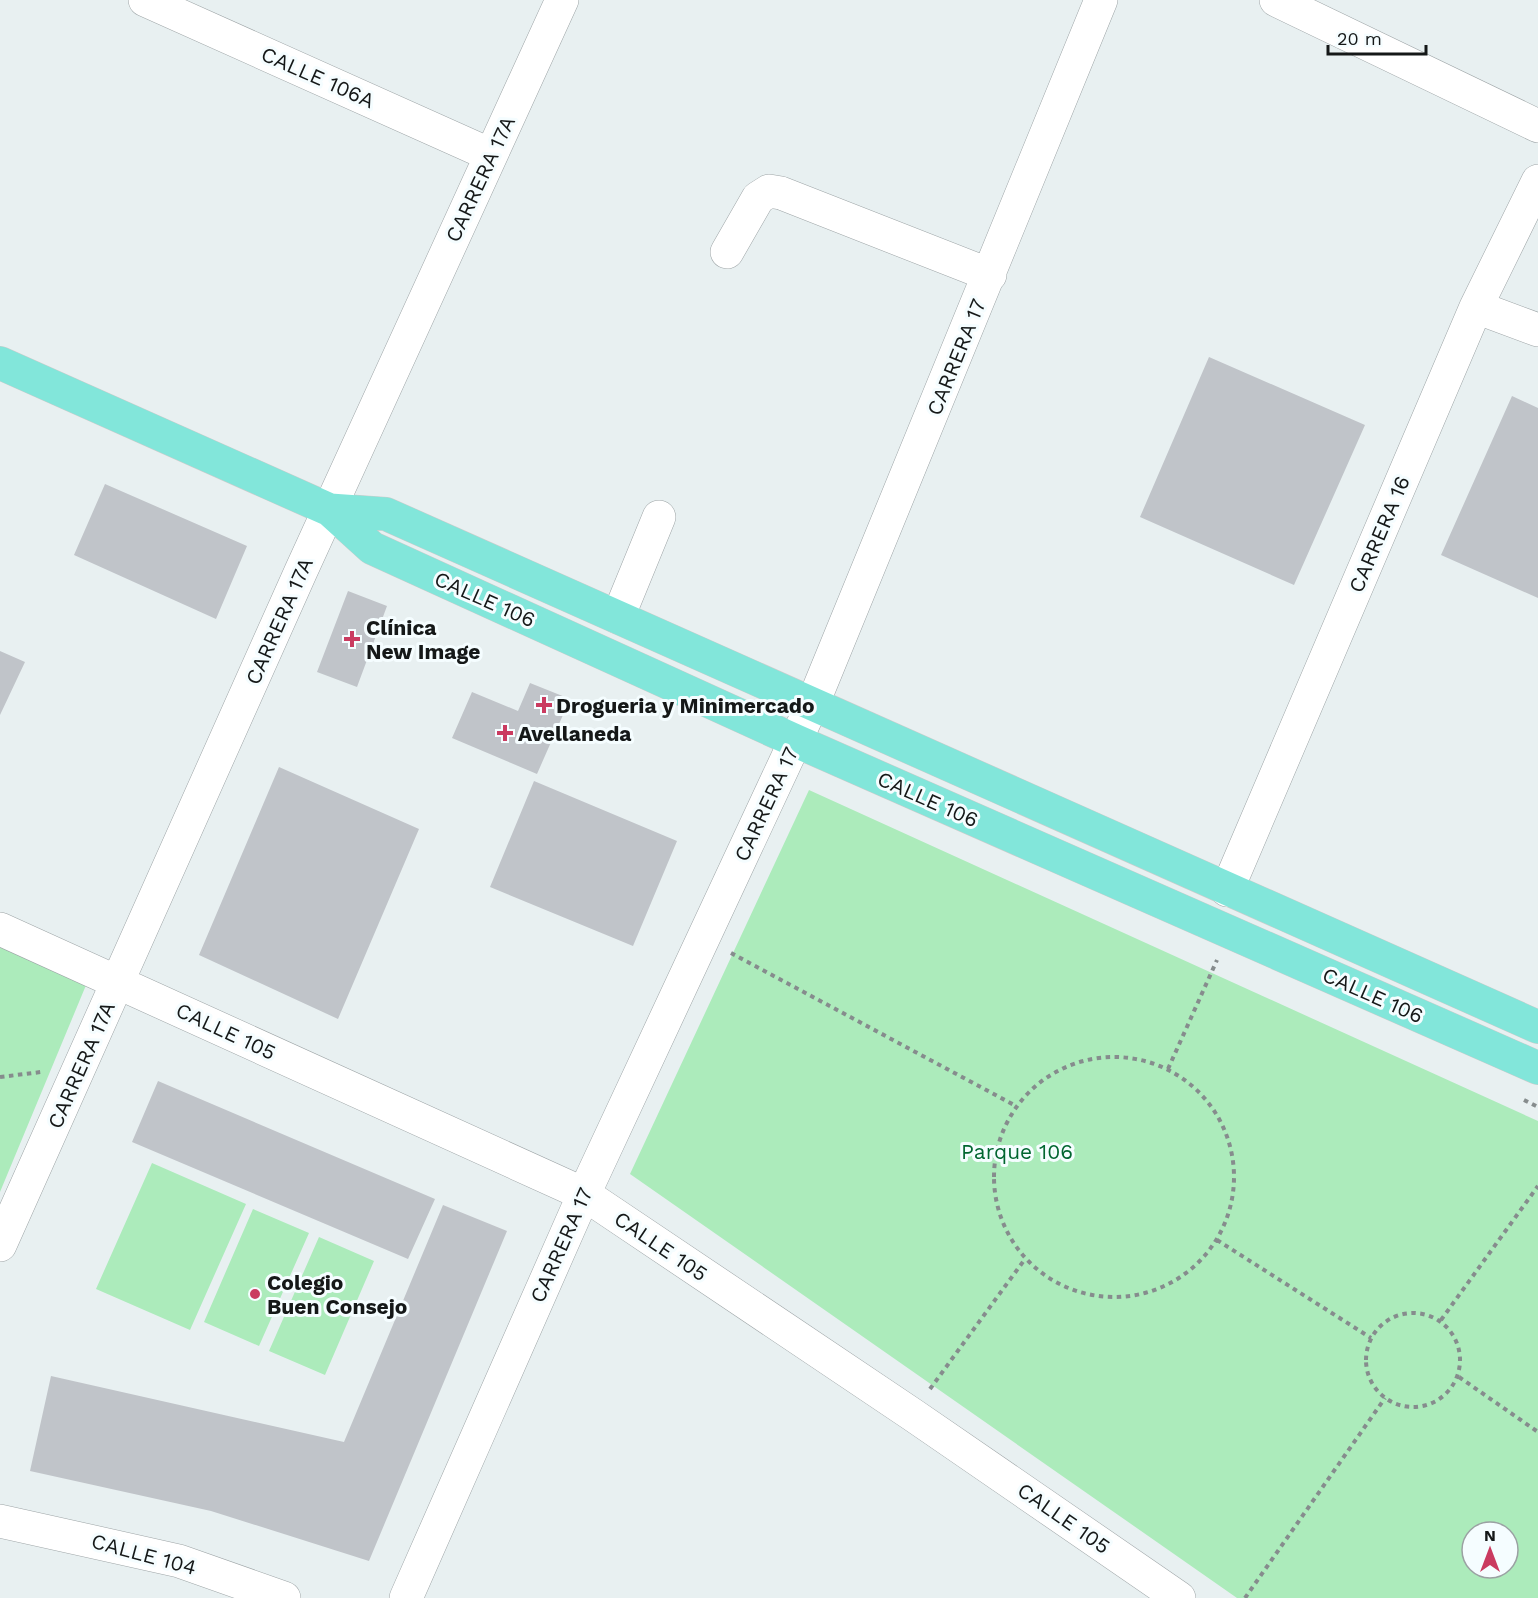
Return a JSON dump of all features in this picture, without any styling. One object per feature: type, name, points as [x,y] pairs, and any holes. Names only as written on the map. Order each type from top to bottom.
[{"type":"main road","name":"CALLE 106","points":[[0,363],[330,510],[372,548],[796,741],[1538,1068]]},
{"type":"main road","name":"CALLE 106","points":[[330,510],[386,514],[1538,1028]]},
{"type":"street","name":"CALLE 106A","points":[[145,0],[491,155]]},
{"type":"street","name":"CARRERA 17A","points":[[0,1245],[562,0]]},
{"type":"street","name":"CARRERA 17","points":[[406,1598],[584,1194],[813,703],[1101,0]]},
{"type":"street","points":[[1276,0],[1538,126]]},
{"type":"street","name":"CARRERA 16","points":[[1227,890],[1476,307],[1538,181]]},
{"type":"street","points":[[727,252],[758,198],[769,191],[781,193],[990,275]]},
{"type":"street","points":[[1476,307],[1538,330]]},
{"type":"street","points":[[618,617],[660,517]]},
{"type":"street","name":"CALLE 105","points":[[0,929],[119,981],[584,1194],[913,1414],[1179,1598]]},
{"type":"street","name":"CALLE 104","points":[[0,1521],[179,1561],[284,1598]]},
{"type":"path","points":[[726,951],[1016,1106]]},
{"type":"path","points":[[1168,1069],[1218,958]]},
{"type":"path","points":[[1114,1057],[1142,1060],[1168,1069],[1196,1088],[1217,1114],[1231,1144],[1235,1177],[1231,1210],[1217,1240],[1197,1265],[1171,1284],[1141,1295],[1109,1298],[1078,1293],[1049,1279],[1025,1259],[1005,1231],[995,1200],[993,1167],[1000,1135],[1016,1106],[1036,1085],[1051,1075],[1086,1060],[1114,1057]]},
{"type":"path","points":[[1441,1320],[1538,1186]]},
{"type":"path","points":[[1217,1240],[1371,1338]]},
{"type":"path","points":[[913,1414],[1025,1259]]},
{"type":"path","points":[[1410,1312],[1426,1314],[1441,1320],[1455,1336],[1462,1356],[1459,1377],[1446,1395],[1427,1406],[1405,1407],[1385,1398],[1373,1386],[1366,1371],[1366,1354],[1371,1338],[1380,1325],[1394,1316],[1410,1312]]},
{"type":"path","points":[[1459,1377],[1538,1432]]},
{"type":"path","points":[[1245,1598],[1385,1398]]},
{"type":"green space","name":"Parque 106","points":[[809,790],[1538,1121],[1538,1598],[1237,1598],[630,1174]]},
{"type":"green space","points":[[0,942],[89,978],[0,1192]]},
{"type":"green space","points":[[152,1163],[246,1204],[190,1330],[96,1289]]},
{"type":"green space","points":[[253,1209],[309,1233],[259,1346],[204,1322]]},
{"type":"green space","points":[[319,1237],[374,1261],[325,1375],[269,1351]]},
{"type":"building","points":[[1209,357],[1365,425],[1294,585],[1140,517]]},
{"type":"building","points":[[1512,396],[1538,408],[1538,598],[1441,555]]},
{"type":"building","points":[[105,484],[247,546],[216,619],[74,555]]},
{"type":"building","name":"Clínica New Image","points":[[348,591],[387,606],[357,687],[317,672]]},
{"type":"building","points":[[0,651],[25,662],[0,715]]},
{"type":"building","name":"Avellaneda","points":[[530,683],[570,699],[537,774],[452,738],[472,692],[518,711]]},
{"type":"building","points":[[279,767],[419,829],[338,1019],[199,955]]},
{"type":"building","points":[[534,781],[677,841],[633,946],[490,887]]},
{"type":"building","points":[[158,1081],[435,1199],[408,1259],[132,1142]]},
{"type":"building","points":[[443,1205],[507,1231],[369,1561],[211,1511],[30,1471],[51,1376],[344,1442]]},
{"type":"place","name":"Clínica New Image","points":[[352,639]]},
{"type":"place","name":"Drogueria y Minimercado","points":[[544,705]]},
{"type":"place","name":"Avellaneda","points":[[505,733]]},
{"type":"place","name":"Colegio Buen Consejo","points":[[255,1294]]}]
